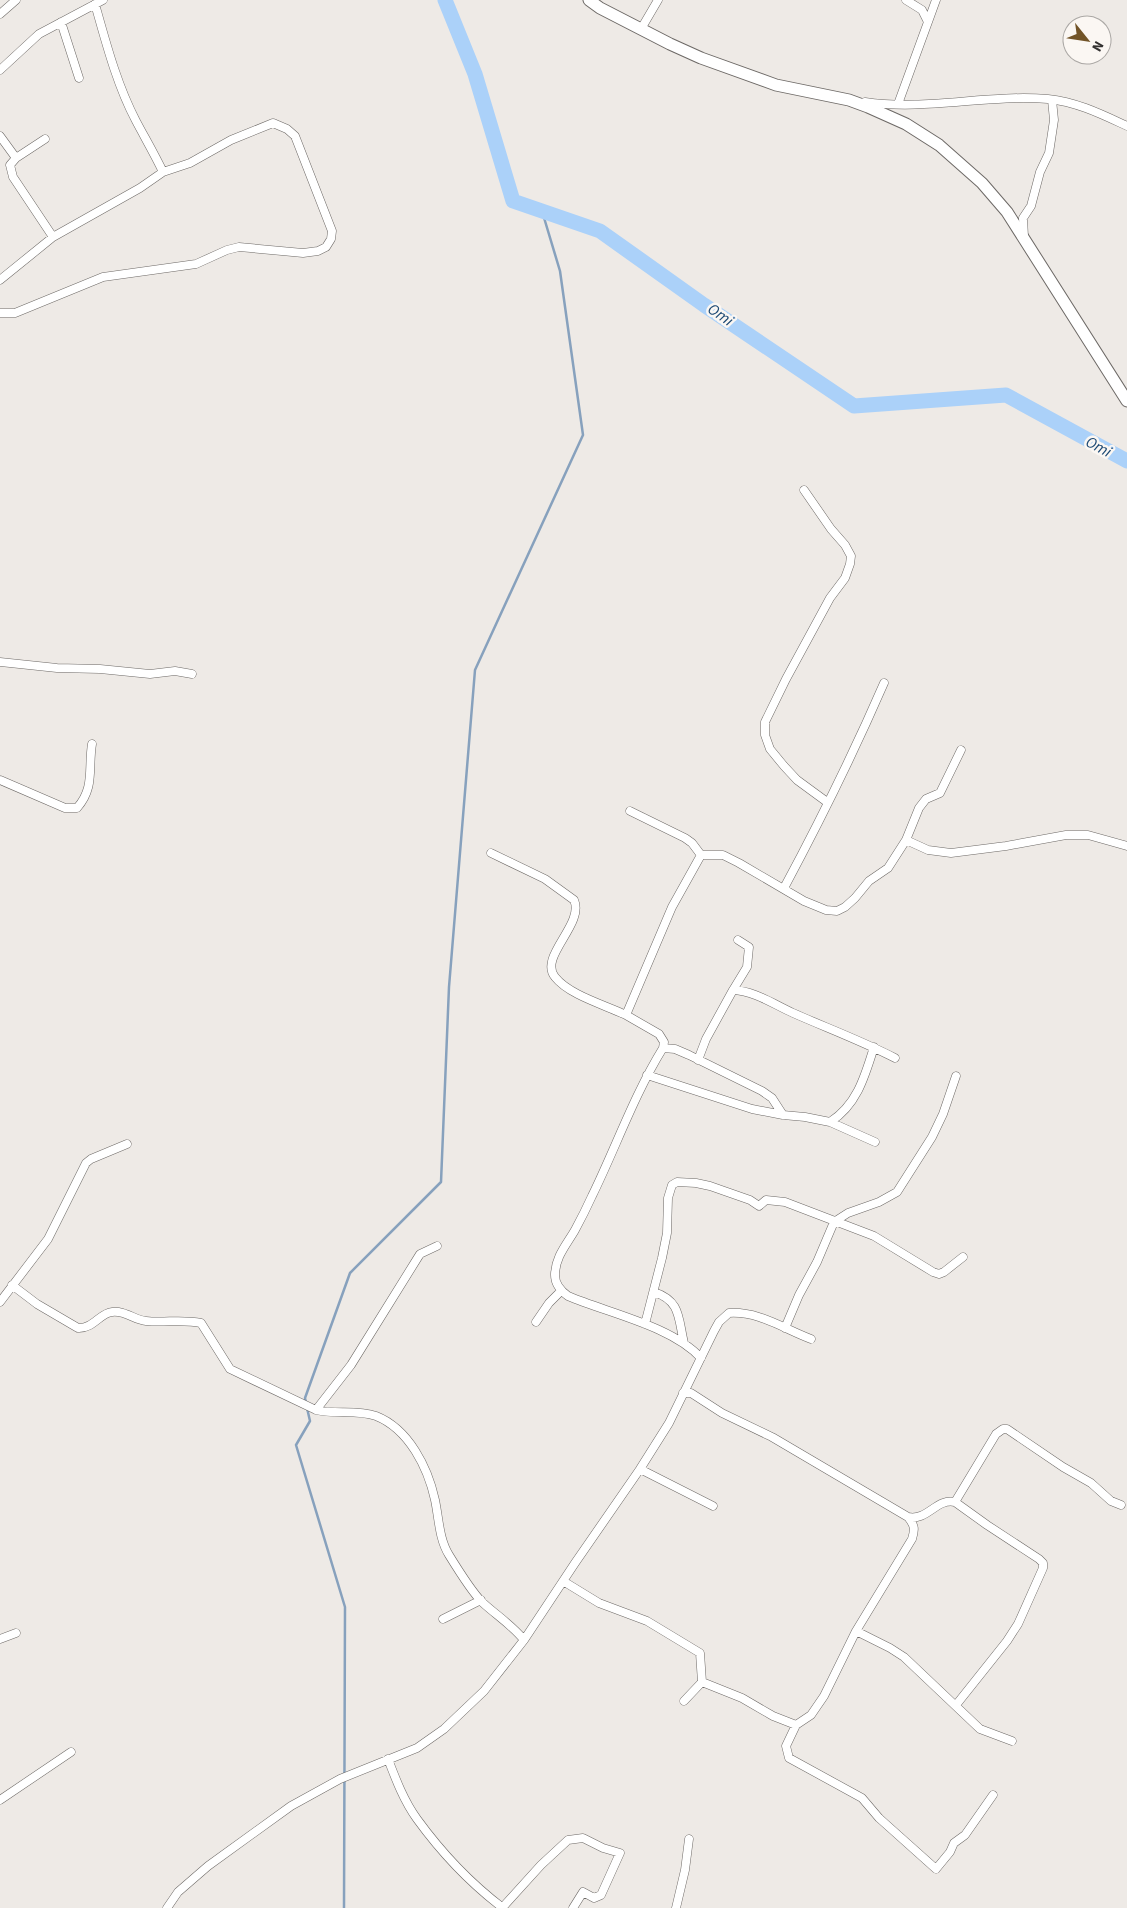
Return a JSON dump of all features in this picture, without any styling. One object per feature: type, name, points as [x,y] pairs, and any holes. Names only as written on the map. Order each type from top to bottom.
[{"type":"main road","points":[[589,0],[603,4],[641,29],[702,58],[776,85],[848,100],[906,124],[954,157],[995,197],[1024,237],[1127,401]]},
{"type":"street","points":[[0,14],[16,0]]},
{"type":"street","points":[[0,70],[39,34],[103,0]]},
{"type":"street","points":[[641,29],[658,0]]},
{"type":"street","points":[[906,0],[922,10],[928,22]]},
{"type":"street","points":[[898,104],[936,0]]},
{"type":"street","points":[[95,4],[108,50],[125,94],[136,121],[146,136],[163,172]]},
{"type":"street","points":[[61,22],[79,78]]},
{"type":"street","points":[[848,100],[876,104],[927,106],[994,99],[1052,100],[1091,109],[1127,126]]},
{"type":"street","points":[[1024,237],[1024,218],[1031,206],[1040,172],[1050,153],[1054,120],[1052,100]]},
{"type":"street","points":[[0,280],[53,236],[140,188],[163,172],[190,163],[231,140],[273,123],[287,129],[295,136],[332,231],[326,247],[318,251],[303,253],[239,247],[196,264],[103,277],[15,313],[0,313]]},
{"type":"street","points":[[0,136],[16,158]]},
{"type":"street","points":[[45,139],[16,158],[10,165],[12,177],[53,236]]},
{"type":"street","points":[[804,490],[845,545],[851,556],[850,564],[845,578],[826,607],[786,679],[765,722],[764,735],[770,749],[797,780],[827,802]]},
{"type":"street","points":[[0,662],[150,674],[175,672],[192,674]]},
{"type":"street","points":[[784,888],[866,724],[884,683]]},
{"type":"street","points":[[0,780],[65,808],[78,808],[90,785],[92,744]]},
{"type":"street","points":[[701,855],[723,855],[804,900],[826,910],[837,910],[845,907],[869,881],[888,868],[906,840],[919,808],[926,799],[940,793],[961,750]]},
{"type":"street","points":[[630,811],[685,838],[701,855]]},
{"type":"street","points":[[906,840],[928,850],[950,853],[1066,835],[1088,835],[1127,846]]},
{"type":"street","points":[[491,853],[545,880],[574,900],[576,911],[551,965],[555,977],[573,991],[626,1014],[659,1034],[664,1042],[663,1048],[647,1075],[592,1198],[557,1262],[555,1275],[561,1291],[586,1303],[645,1324],[684,1343],[701,1358]]},
{"type":"street","points":[[626,1014],[672,908],[701,855]]},
{"type":"street","points":[[698,1060],[706,1039],[747,967],[749,947],[738,940]]},
{"type":"street","points":[[733,990],[747,991],[895,1058]]},
{"type":"street","points":[[830,1122],[845,1111],[859,1091],[874,1047]]},
{"type":"street","points":[[663,1048],[675,1049],[762,1091],[772,1098],[783,1116]]},
{"type":"street","points":[[647,1075],[752,1109],[783,1116],[805,1116],[830,1122],[875,1142]]},
{"type":"street","points":[[785,1328],[798,1295],[817,1262],[834,1222],[854,1210],[878,1202],[897,1192],[932,1137],[943,1114],[956,1076]]},
{"type":"street","points":[[0,1302],[48,1238],[86,1163],[91,1159],[127,1144]]},
{"type":"street","points":[[645,1324],[667,1234],[668,1198],[672,1185],[677,1182],[710,1186],[750,1200],[759,1206],[766,1200],[785,1202],[874,1236],[924,1267],[939,1274],[963,1257]]},
{"type":"street","points":[[316,1410],[351,1364],[420,1254],[436,1246]]},
{"type":"street","points":[[12,1285],[37,1304],[78,1328],[86,1328],[110,1312],[118,1312],[144,1321],[201,1322],[230,1369],[316,1410],[328,1413],[352,1411],[375,1416],[391,1424],[401,1434],[427,1471],[435,1499],[442,1539],[449,1554],[481,1600],[514,1628],[524,1640]]},
{"type":"street","points":[[536,1322],[548,1303],[561,1291]]},
{"type":"street","points":[[654,1292],[672,1300],[684,1343]]},
{"type":"street","points":[[167,1908],[178,1892],[208,1866],[291,1806],[340,1779],[417,1748],[444,1729],[484,1691],[524,1640],[640,1470],[669,1423],[719,1322],[729,1313],[739,1312],[757,1316],[811,1338]]},
{"type":"street","points":[[683,1393],[691,1393],[722,1414],[772,1437],[908,1517],[914,1524],[915,1529],[912,1539],[856,1631],[824,1696],[811,1715],[796,1725],[786,1746],[789,1758],[862,1798],[879,1818],[936,1870],[950,1852],[954,1843],[965,1835],[993,1795]]},
{"type":"street","points":[[955,1502],[996,1434],[1003,1429],[1007,1429],[1121,1505]]},
{"type":"street","points":[[640,1470],[713,1506]]},
{"type":"street","points":[[908,1517],[918,1518],[924,1516],[938,1505],[949,1501],[955,1502],[1040,1559],[1043,1563],[1043,1568],[1015,1630],[956,1705]]},
{"type":"street","points":[[564,1581],[599,1603],[647,1621],[700,1653],[702,1682],[684,1701]]},
{"type":"street","points":[[442,1619],[481,1600]]},
{"type":"street","points":[[856,1631],[904,1657],[980,1729],[1012,1741]]},
{"type":"street","points":[[0,1639],[16,1633]]},
{"type":"street","points":[[702,1682],[742,1698],[772,1716],[796,1725]]},
{"type":"street","points":[[0,1800],[71,1752]]},
{"type":"street","points":[[388,1759],[400,1789],[417,1818],[471,1883],[502,1908],[541,1865],[568,1840],[583,1838],[603,1848],[620,1853],[601,1895],[594,1898],[583,1892],[573,1908]]},
{"type":"street","points":[[676,1908],[686,1870],[689,1838]]},
{"type":"waterway","name":"Omi","points":[[445,0],[475,74],[513,201],[600,231],[704,305],[854,406],[1006,395],[1127,461]]},
{"type":"waterway","points":[[306,1403],[305,1398],[350,1273],[441,1182],[449,987],[475,670],[583,435],[560,271],[542,211]]},
{"type":"waterway","points":[[307,1408],[310,1421],[296,1445],[345,1607],[344,1908]]}]
